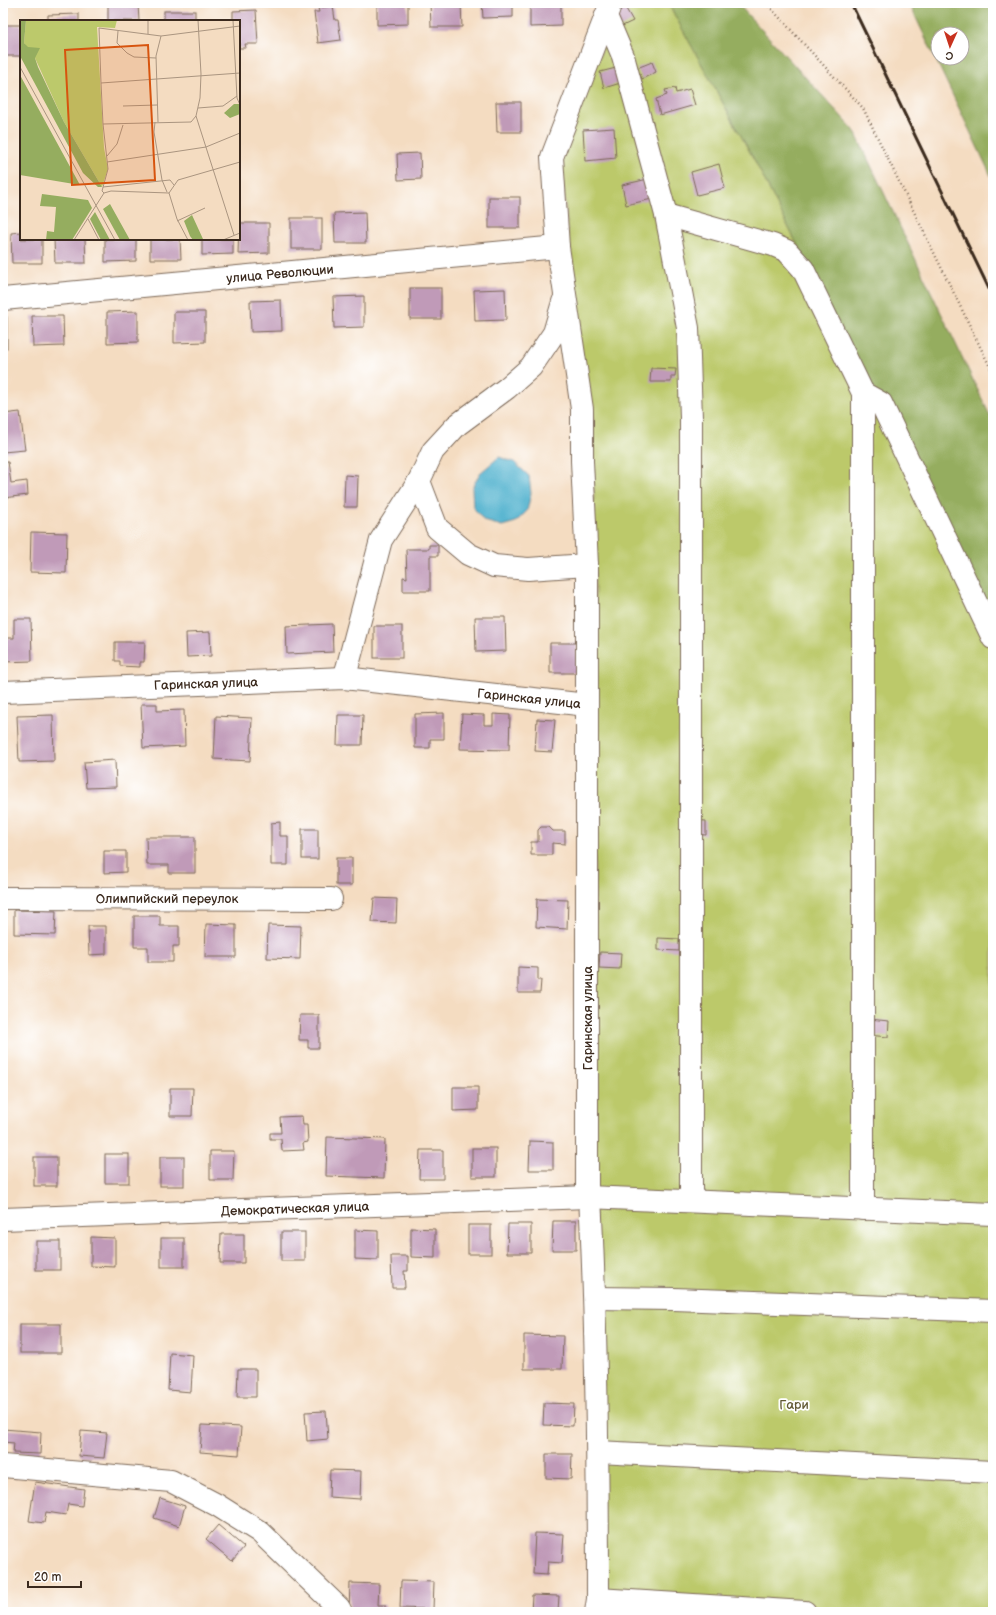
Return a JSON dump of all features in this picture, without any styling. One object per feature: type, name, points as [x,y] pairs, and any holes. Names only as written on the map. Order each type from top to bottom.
[{"type":"street","points":[[608,9],[623,56],[666,215],[688,328],[691,418],[691,1201]]},
{"type":"street","points":[[587,705],[587,565],[582,461],[582,409],[558,247],[552,157],[608,9]]},
{"type":"street","points":[[666,215],[773,245],[787,251],[803,269],[863,393],[863,1209]]},
{"type":"street","name":"улица Революции","points":[[3,299],[558,247]]},
{"type":"street","points":[[344,678],[381,540],[419,481],[433,451],[457,425],[507,388],[530,367],[554,333],[565,295]]},
{"type":"street","points":[[863,393],[881,403],[993,638]]},
{"type":"street","points":[[419,481],[437,528],[468,554],[494,566],[528,569],[587,565]]},
{"type":"street","name":"Гаринская улица","points":[[3,692],[344,678],[587,705],[588,1197],[595,1298],[598,1452],[597,1605]]},
{"type":"street","name":"Олимпийский переулок","points":[[3,898],[331,899]]},
{"type":"street","name":"Демократическая улица","points":[[3,1219],[588,1197],[993,1214]]},
{"type":"street","points":[[595,1298],[674,1298],[993,1311]]},
{"type":"street","points":[[598,1452],[993,1472]]},
{"type":"street","points":[[3,1466],[171,1481],[217,1505],[260,1532],[339,1608],[341,1612]]},
{"type":"street","points":[[597,1605],[805,1612]]},
{"type":"path","points":[[766,3],[863,108],[993,372]]},
{"type":"path","points":[[985,3],[993,4]]},
{"type":"green space","name":"Гари","points":[[619,3],[668,3],[756,163],[993,632],[993,1612],[594,1612],[595,590],[593,414],[578,335],[561,160]]},
{"type":"green space","points":[[668,3],[737,3],[854,130],[993,422],[993,632],[756,163]]},
{"type":"green space","points":[[909,3],[993,3],[993,180],[939,66],[970,66],[970,26],[930,26],[930,47]]},
{"type":"water","points":[[499,457],[514,462],[529,476],[531,493],[527,511],[516,522],[502,526],[484,521],[473,507],[472,488],[480,473]]},
{"type":"building","points":[[377,3],[408,3],[408,24],[377,25]]},
{"type":"building","points":[[430,3],[461,3],[462,27],[431,27]]},
{"type":"building","points":[[482,3],[513,3],[513,17],[483,18]]},
{"type":"building","points":[[530,3],[561,3],[561,26],[530,27]]},
{"type":"building","points":[[108,4],[138,4],[139,20],[108,20]]},
{"type":"building","points":[[333,6],[335,20],[338,20],[341,40],[318,43],[314,12],[319,12],[318,8]]},
{"type":"building","points":[[625,7],[633,21],[616,29],[617,12]]},
{"type":"building","points":[[256,10],[258,44],[245,44],[246,48],[240,48],[240,20],[233,20],[233,11]]},
{"type":"building","points":[[164,11],[195,11],[195,20],[164,20]]},
{"type":"building","points":[[79,14],[79,20],[48,20],[48,15]]},
{"type":"building","points":[[3,25],[20,25],[20,56],[3,56]]},
{"type":"building","points":[[652,62],[656,72],[642,79],[637,68]]},
{"type":"building","points":[[620,67],[624,82],[604,88],[600,72]]},
{"type":"building","points":[[675,88],[676,93],[690,89],[695,105],[660,115],[656,99],[667,95],[665,90]]},
{"type":"building","points":[[496,102],[521,102],[521,132],[497,132]]},
{"type":"building","points":[[614,128],[616,158],[585,161],[583,130]]},
{"type":"building","points":[[420,153],[421,179],[398,180],[397,154]]},
{"type":"building","points":[[719,164],[725,188],[697,195],[691,172]]},
{"type":"building","points":[[648,179],[652,199],[626,205],[622,185]]},
{"type":"building","points":[[489,197],[520,197],[520,228],[489,228]]},
{"type":"building","points":[[365,212],[366,243],[335,243],[334,213]]},
{"type":"building","points":[[291,218],[322,218],[322,249],[291,249]]},
{"type":"building","points":[[240,223],[269,223],[269,253],[238,254]]},
{"type":"building","points":[[20,232],[20,240],[42,240],[42,263],[12,263],[11,233]]},
{"type":"building","points":[[54,240],[85,240],[86,263],[55,263]]},
{"type":"building","points":[[105,240],[136,240],[136,261],[105,262]]},
{"type":"building","points":[[150,240],[180,240],[181,259],[150,259]]},
{"type":"building","points":[[202,240],[233,240],[233,254],[202,255]]},
{"type":"building","points":[[410,288],[441,288],[441,319],[410,319]]},
{"type":"building","points":[[505,289],[506,320],[475,321],[474,290]]},
{"type":"building","points":[[364,296],[364,327],[334,328],[333,297]]},
{"type":"building","points":[[281,300],[282,331],[251,332],[250,301]]},
{"type":"building","points":[[138,311],[138,342],[107,343],[107,312]]},
{"type":"building","points":[[174,312],[205,312],[205,342],[174,343]]},
{"type":"building","points":[[32,316],[63,316],[64,346],[33,347]]},
{"type":"building","points":[[3,317],[7,317],[7,348],[3,348]]},
{"type":"building","points":[[651,368],[676,369],[675,376],[671,376],[671,382],[650,382]]},
{"type":"building","points":[[20,412],[25,450],[3,452],[3,414]]},
{"type":"building","points":[[3,462],[8,462],[11,483],[27,481],[28,495],[3,498]]},
{"type":"building","points":[[345,475],[358,476],[357,507],[344,507]]},
{"type":"building","points":[[31,532],[67,533],[66,573],[30,572]]},
{"type":"building","points":[[429,545],[438,545],[438,556],[430,556],[430,591],[403,591],[403,577],[407,578],[406,549],[429,549]]},
{"type":"building","points":[[475,617],[505,617],[506,651],[476,652]]},
{"type":"building","points":[[14,619],[31,619],[32,661],[3,662],[3,638],[14,638]]},
{"type":"building","points":[[332,624],[333,652],[287,654],[286,626]]},
{"type":"building","points":[[374,626],[402,626],[402,658],[374,658]]},
{"type":"building","points":[[210,632],[211,656],[187,657],[186,633]]},
{"type":"building","points":[[115,642],[145,642],[144,662],[140,662],[140,667],[120,666],[120,661],[115,661]]},
{"type":"building","points":[[550,643],[577,643],[576,673],[550,673]]},
{"type":"building","points":[[141,704],[157,704],[157,711],[184,710],[185,746],[143,748]]},
{"type":"building","points":[[444,713],[444,739],[430,739],[430,748],[415,748],[415,714]]},
{"type":"building","points":[[462,714],[484,715],[484,725],[493,725],[493,714],[510,715],[509,750],[460,749]]},
{"type":"building","points":[[53,715],[54,761],[19,762],[17,716]]},
{"type":"building","points":[[338,715],[363,715],[362,745],[337,745]]},
{"type":"building","points":[[216,716],[252,718],[250,761],[214,759]]},
{"type":"building","points":[[537,719],[555,720],[552,752],[535,751]]},
{"type":"building","points":[[115,760],[116,787],[86,788],[84,762]]},
{"type":"building","points":[[694,820],[706,821],[706,835],[694,834]]},
{"type":"building","points":[[280,822],[280,836],[288,836],[288,865],[271,865],[271,823]]},
{"type":"building","points":[[541,827],[549,827],[553,831],[565,831],[565,844],[552,843],[552,855],[531,855],[531,842],[538,842],[538,830]]},
{"type":"building","points":[[302,829],[318,829],[318,859],[302,859]]},
{"type":"building","points":[[146,837],[195,837],[195,873],[169,873],[169,865],[147,865]]},
{"type":"building","points":[[104,851],[126,851],[126,872],[104,873]]},
{"type":"building","points":[[336,858],[352,858],[352,885],[336,885]]},
{"type":"building","points":[[374,898],[397,899],[396,923],[372,922]]},
{"type":"building","points":[[537,899],[568,900],[567,929],[536,927]]},
{"type":"building","points":[[14,910],[56,911],[55,935],[14,934]]},
{"type":"building","points":[[134,916],[160,916],[160,926],[179,926],[179,946],[173,946],[173,962],[148,962],[148,947],[134,947]]},
{"type":"building","points":[[206,924],[236,925],[236,957],[205,957]]},
{"type":"building","points":[[268,925],[301,926],[300,959],[267,958]]},
{"type":"building","points":[[88,926],[106,926],[106,954],[89,955]]},
{"type":"building","points":[[658,938],[679,939],[679,951],[658,950]]},
{"type":"building","points":[[600,952],[621,953],[620,969],[599,968]]},
{"type":"building","points":[[518,967],[538,968],[538,980],[541,980],[540,993],[518,993]]},
{"type":"building","points":[[300,1015],[319,1015],[319,1048],[308,1048],[308,1040],[299,1040]]},
{"type":"building","points":[[869,1019],[889,1021],[888,1037],[868,1035]]},
{"type":"building","points":[[453,1087],[478,1087],[478,1110],[453,1111]]},
{"type":"building","points":[[170,1088],[193,1088],[192,1116],[170,1116]]},
{"type":"building","points":[[302,1116],[303,1125],[307,1125],[308,1142],[303,1143],[304,1150],[282,1151],[281,1139],[270,1139],[270,1133],[281,1133],[280,1117]]},
{"type":"building","points":[[327,1137],[385,1139],[384,1178],[326,1176]]},
{"type":"building","points":[[530,1141],[553,1142],[553,1170],[529,1170]]},
{"type":"building","points":[[472,1148],[496,1148],[496,1177],[472,1177]]},
{"type":"building","points":[[420,1150],[443,1150],[443,1179],[419,1179]]},
{"type":"building","points":[[210,1151],[234,1151],[233,1180],[210,1180]]},
{"type":"building","points":[[105,1154],[129,1154],[129,1183],[105,1183]]},
{"type":"building","points":[[34,1157],[57,1157],[57,1186],[34,1186]]},
{"type":"building","points":[[160,1157],[184,1157],[184,1186],[160,1186]]},
{"type":"building","points":[[553,1221],[576,1221],[576,1250],[552,1250]]},
{"type":"building","points":[[508,1224],[531,1224],[531,1253],[507,1253]]},
{"type":"building","points":[[468,1225],[491,1225],[491,1254],[468,1254]]},
{"type":"building","points":[[411,1228],[435,1229],[435,1258],[411,1257]]},
{"type":"building","points":[[355,1230],[378,1231],[378,1260],[355,1259]]},
{"type":"building","points":[[281,1232],[305,1232],[305,1261],[281,1261]]},
{"type":"building","points":[[221,1234],[244,1234],[244,1263],[220,1263]]},
{"type":"building","points":[[91,1237],[115,1238],[115,1267],[91,1266]]},
{"type":"building","points":[[161,1238],[184,1238],[184,1267],[161,1267]]},
{"type":"building","points":[[36,1241],[60,1241],[60,1270],[36,1270]]},
{"type":"building","points":[[391,1256],[408,1256],[408,1271],[404,1271],[405,1288],[392,1288]]},
{"type":"building","points":[[20,1324],[61,1324],[61,1353],[20,1353]]},
{"type":"building","points":[[524,1335],[563,1336],[562,1369],[524,1369]]},
{"type":"building","points":[[170,1353],[193,1355],[191,1392],[168,1390]]},
{"type":"building","points":[[238,1369],[256,1369],[256,1397],[237,1397]]},
{"type":"building","points":[[544,1403],[574,1404],[573,1426],[543,1425]]},
{"type":"building","points":[[326,1411],[328,1439],[307,1441],[305,1412]]},
{"type":"building","points":[[202,1425],[241,1427],[239,1455],[200,1452]]},
{"type":"building","points":[[3,1429],[41,1432],[40,1454],[13,1453],[14,1443],[3,1442]]},
{"type":"building","points":[[81,1431],[107,1433],[104,1458],[79,1456]]},
{"type":"building","points":[[546,1454],[572,1454],[571,1479],[546,1478]]},
{"type":"building","points":[[330,1470],[361,1471],[360,1499],[329,1497]]},
{"type":"building","points":[[35,1482],[84,1489],[82,1506],[68,1504],[66,1515],[46,1512],[44,1523],[29,1521]]},
{"type":"building","points":[[160,1498],[185,1506],[179,1526],[154,1518]]},
{"type":"building","points":[[218,1525],[244,1547],[232,1561],[206,1539]]},
{"type":"building","points":[[535,1533],[564,1534],[562,1563],[548,1562],[547,1575],[533,1574]]},
{"type":"building","points":[[401,1581],[434,1582],[433,1609],[400,1608]]},
{"type":"building","points":[[350,1583],[379,1584],[378,1605],[385,1605],[385,1612],[349,1612]]},
{"type":"building","points":[[532,1595],[559,1596],[558,1612],[531,1612]]},
{"type":"railway","points":[[851,3],[993,297]]}]
